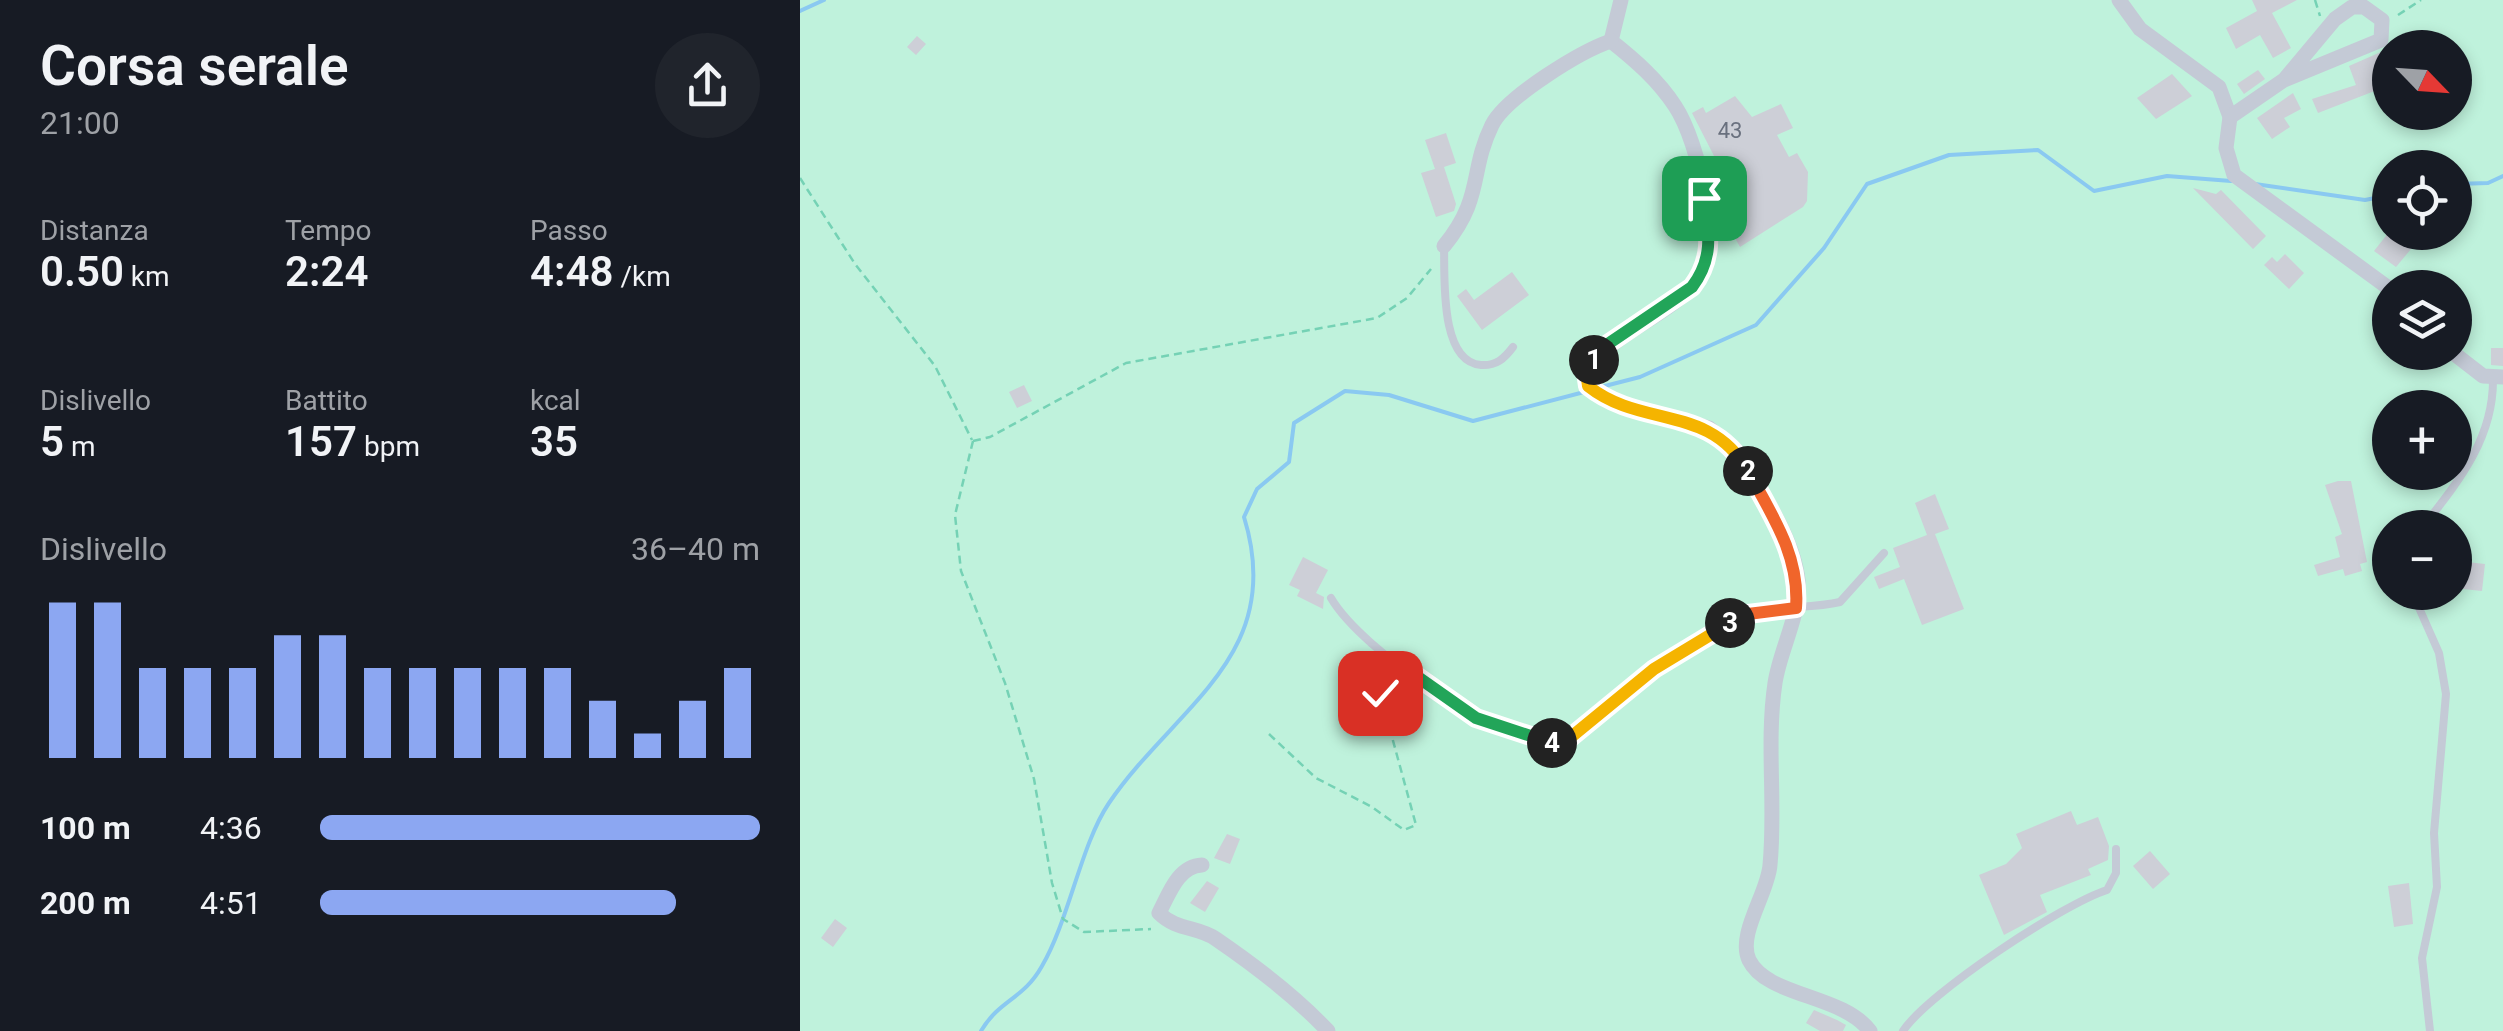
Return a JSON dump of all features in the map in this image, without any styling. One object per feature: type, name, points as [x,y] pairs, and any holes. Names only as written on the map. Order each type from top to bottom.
[{"type":"street","points":[[1611,41],[1621,0]]},
{"type":"street","points":[[2119,0],[2140,29],[2219,88],[2230,117],[2226,148],[2234,175],[2372,276]]},
{"type":"street","points":[[2230,117],[2284,80],[2381,40],[2382,20],[2364,7],[2352,7],[2335,19],[2284,80]]},
{"type":"street","points":[[1444,246],[1472,205],[1494,122],[1513,102],[1593,47],[1611,41]]},
{"type":"street","points":[[1611,41],[1660,85],[1678,110],[1704,198],[1710,259],[1692,287],[1602,348],[1586,372],[1595,391],[1709,428],[1736,450],[1791,554],[1798,581],[1796,608],[1775,684],[1770,867],[1749,932],[1747,956],[1757,971],[1773,981],[1853,1012],[1870,1031]]},
{"type":"street","points":[[2472,369],[2498,377]]},
{"type":"street","points":[[1202,865],[1192,865],[1179,876],[1160,913],[1173,927],[1212,936],[1309,1011],[1328,1031]]},
{"type":"lane","points":[[1444,246],[1447,321],[1457,349],[1470,363],[1485,366],[1503,361],[1513,347]]},
{"type":"lane","points":[[2436,510],[2471,464],[2498,377]]},
{"type":"lane","points":[[1331,598],[1346,624],[1476,718],[1547,743],[1565,742],[1654,669],[1716,630],[1748,614],[1840,602],[1884,552]]},
{"type":"lane","points":[[2420,610],[2439,652],[2446,694],[2434,833],[2437,887],[2422,958],[2430,1031]]},
{"type":"lane","points":[[1903,1031],[1938,997],[1996,956],[2088,896],[2107,890],[2116,873],[2116,850]]},
{"type":"path","points":[[2382,20],[2421,0]]},
{"type":"path","points":[[800,178],[855,264],[934,366],[973,441],[955,515],[961,571],[1004,683],[1034,779],[1063,919],[1084,932],[1173,927]]},
{"type":"path","points":[[973,441],[990,437],[1126,363],[1267,334],[1377,318],[1426,279],[1444,246]]},
{"type":"path","points":[[1270,734],[1316,778],[1372,807],[1404,830],[1416,824],[1380,693],[1380,668],[1395,661]]},
{"type":"green space","points":[[800,0],[2503,0],[2503,1031],[800,1031]]},
{"type":"building","points":[[2252,0],[2297,0],[2272,13],[2291,48],[2273,58],[2260,35],[2236,49],[2226,28],[2257,11]]},
{"type":"building","points":[[917,36],[926,44],[916,55],[907,47]]},
{"type":"building","points":[[2372,56],[2372,92],[2318,113],[2312,99],[2356,85],[2349,66]]},
{"type":"building","points":[[2258,70],[2265,79],[2244,94],[2237,84]]},
{"type":"building","points":[[2172,74],[2192,96],[2156,119],[2137,98]]},
{"type":"building","points":[[2293,93],[2301,109],[2284,118],[2290,127],[2272,139],[2257,118]]},
{"type":"building","points":[[1735,96],[1752,117],[1781,104],[1793,128],[1777,135],[1789,157],[1797,153],[1808,172],[1807,201],[1803,207],[1740,247],[1717,206],[1716,196],[1731,189],[1692,113],[1703,107],[1706,113]]},
{"type":"building","points":[[1446,133],[1456,163],[1444,167],[1456,204],[1454,211],[1436,217],[1421,173],[1435,169],[1425,140]]},
{"type":"building","points":[[2193,188],[2216,194],[2221,190],[2266,236],[2253,249]]},
{"type":"building","points":[[2375,250],[2410,250],[2396,267]]},
{"type":"building","points":[[2285,254],[2304,273],[2289,289],[2264,265],[2272,257],[2277,262]]},
{"type":"building","points":[[1512,272],[1529,295],[1482,330],[1457,296],[1466,289],[1474,300]]},
{"type":"building","points":[[2491,348],[2503,348],[2503,366],[2491,365]]},
{"type":"building","points":[[1024,385],[1032,401],[1017,408],[1009,392]]},
{"type":"building","points":[[2351,481],[2367,562],[2360,564],[2362,571],[2345,576],[2343,569],[2318,576],[2314,565],[2340,557],[2335,537],[2342,534],[2325,485]]},
{"type":"building","points":[[1935,494],[1949,529],[1935,534],[1964,609],[1922,625],[1904,579],[1879,589],[1874,577],[1900,567],[1893,548],[1927,535],[1915,503]]},
{"type":"building","points":[[1303,557],[1328,570],[1316,593],[1324,597],[1323,609],[1297,596],[1300,590],[1289,585]]},
{"type":"building","points":[[2472,563],[2485,564],[2482,591],[2472,590]]},
{"type":"building","points":[[2071,811],[2077,825],[2098,817],[2109,846],[2108,860],[2088,869],[2091,875],[2040,895],[2047,912],[2004,935],[1979,875],[2006,864],[2022,848],[2016,834]]},
{"type":"building","points":[[1227,834],[1240,839],[1230,864],[1214,858]]},
{"type":"building","points":[[2150,851],[2170,874],[2153,889],[2133,866]]},
{"type":"building","points":[[1207,881],[1219,888],[1205,912],[1190,903]]},
{"type":"building","points":[[2409,883],[2413,924],[2394,927],[2388,886]]},
{"type":"building","points":[[835,919],[847,928],[833,947],[821,938]]},
{"type":"building","points":[[1814,1010],[1846,1025],[1843,1031],[1820,1031],[1806,1023]]},
{"type":"waterway","points":[[800,11],[824,0]]},
{"type":"waterway","points":[[1597,388],[1640,377],[1756,325],[1824,248],[1867,184],[1949,155],[2038,150],[2094,191],[2167,176],[2231,181]]},
{"type":"waterway","points":[[2472,183],[2488,183],[2503,176]]},
{"type":"waterway","points":[[2255,184],[2372,199]]},
{"type":"waterway","points":[[981,1031],[1042,966],[1109,803],[1217,676],[1238,643],[1250,607],[1253,565],[1244,517],[1257,489],[1289,462],[1294,423],[1345,391],[1389,395],[1473,421],[1588,391]]},
{"type":"route","points":[[1380,693],[1380,668],[1395,661],[1476,718],[1547,743],[1565,742],[1654,669],[1716,630],[1748,614],[1796,608],[1798,581],[1791,554],[1736,450],[1709,428],[1606,400],[1588,386],[1586,372],[1602,348],[1692,287],[1701,275],[1710,259],[1704,198]]}]
